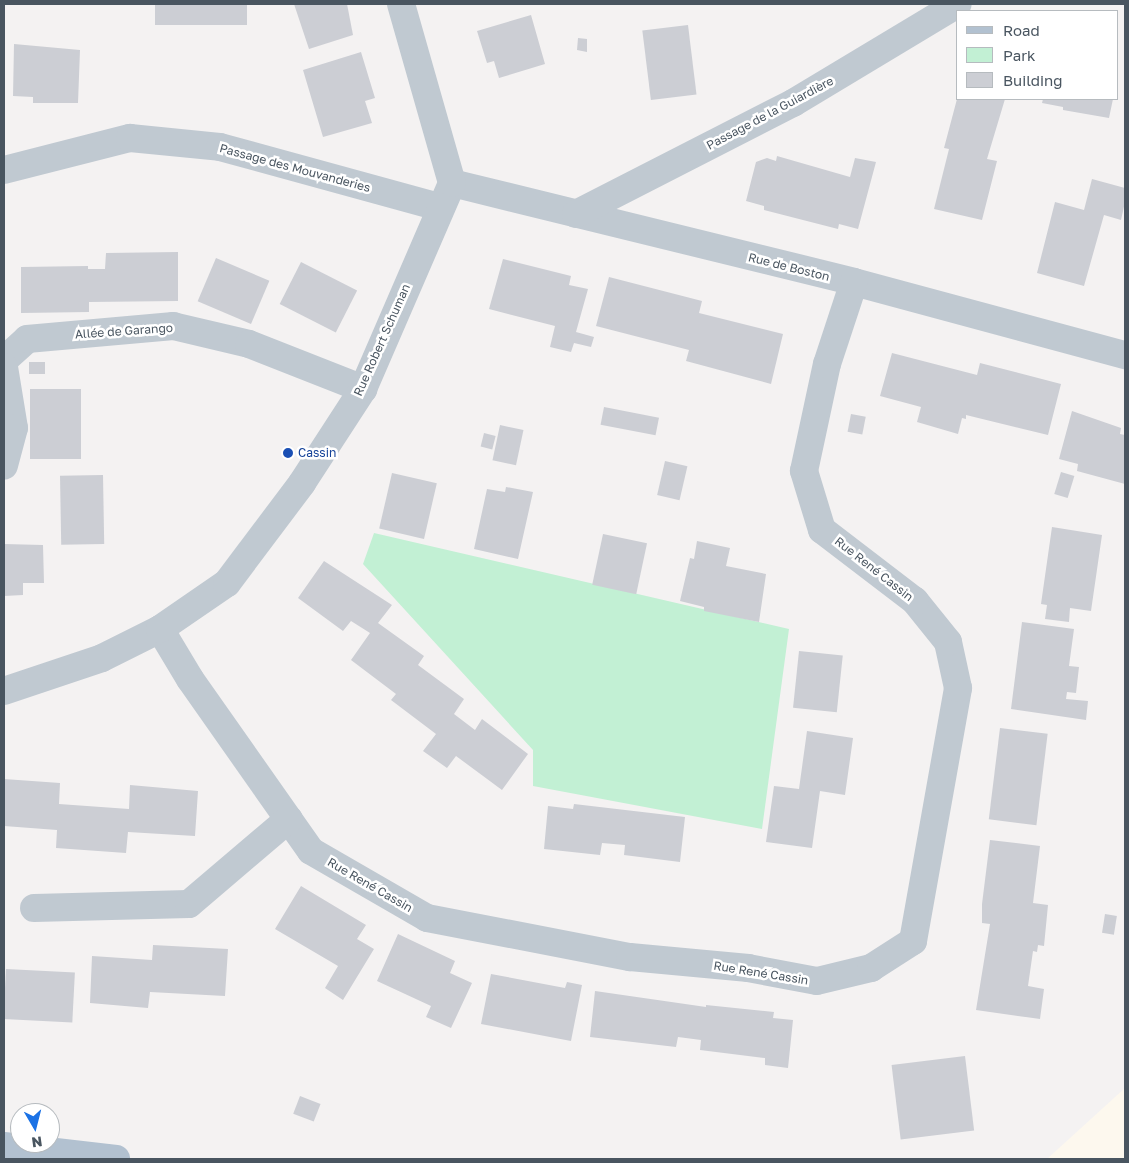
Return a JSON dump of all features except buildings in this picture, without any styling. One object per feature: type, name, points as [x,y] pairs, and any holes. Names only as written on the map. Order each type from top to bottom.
[{"type":"main road","points":[[4,1146],[116,1159]]},
{"type":"street","points":[[401,4],[452,183]]},
{"type":"street","name":"Passage de la Guiardière","points":[[576,214],[793,103],[958,4]]},
{"type":"street","name":"Passage des Mouvanderies","points":[[4,170],[130,138],[220,147],[439,206]]},
{"type":"street","name":"Rue Robert Schuman","points":[[4,691],[102,658],[160,628],[227,583],[302,483],[362,389],[439,206],[452,183]]},
{"type":"street","name":"Rue de Boston","points":[[452,183],[854,282],[1125,355]]},
{"type":"street","name":"Rue René Cassin","points":[[160,628],[190,679],[311,851],[427,918],[601,952],[748,968],[817,981],[871,968],[912,941],[958,688],[948,642],[915,601],[822,530],[804,471],[827,364],[854,282]]},
{"type":"street","name":"Allée de Garango","points":[[4,360],[28,339],[173,326],[249,344],[362,389]]},
{"type":"street","points":[[4,367],[14,428],[4,466]]},
{"type":"street","points":[[34,908],[189,904],[289,819]]},
{"type":"shaded area","points":[[1125,1088],[1125,1159],[1047,1159]]},
{"type":"green space","points":[[374,533],[789,629],[762,829],[533,786],[533,750],[363,564]]},
{"type":"place","name":"Cassin","points":[[288,453]]}]
